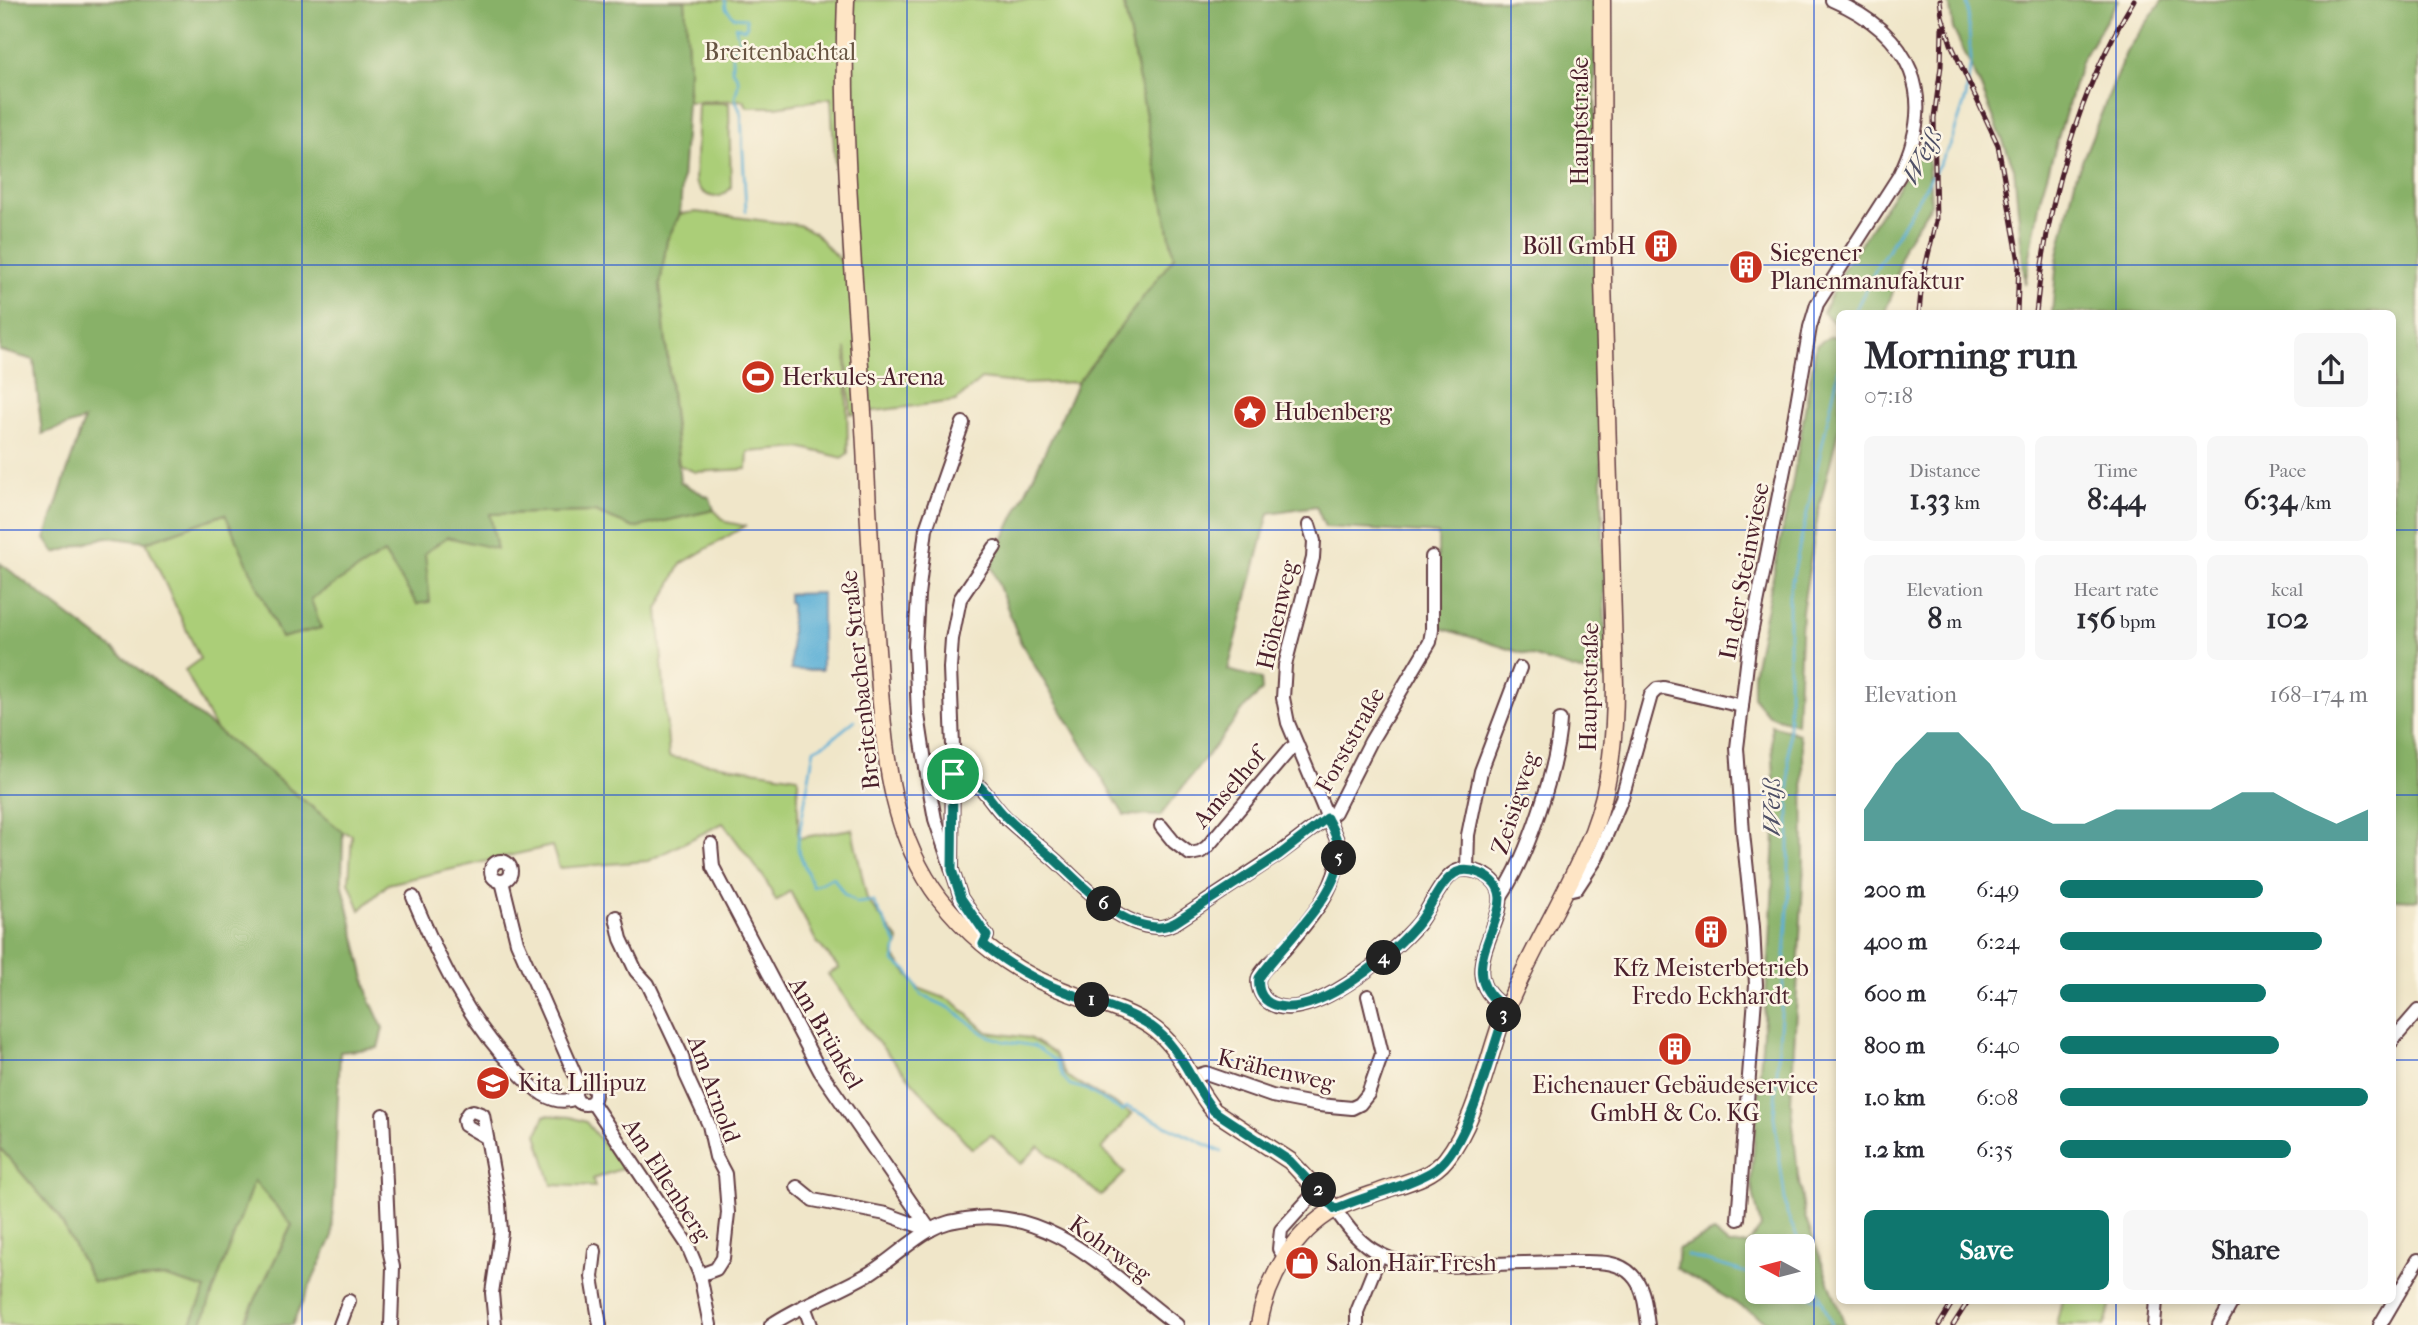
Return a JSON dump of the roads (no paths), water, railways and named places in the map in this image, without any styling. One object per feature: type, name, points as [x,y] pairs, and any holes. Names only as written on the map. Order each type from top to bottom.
[{"type":"main road","name":"Breitenbacher Straße","points":[[846,0],[844,71],[853,269],[877,646],[889,768],[899,813],[920,866],[939,897],[983,944],[1014,967],[1041,982],[1103,1004],[1151,1027],[1176,1049],[1214,1111],[1290,1161],[1335,1209]]},
{"type":"main road","name":"Hauptstraße","points":[[1259,1325],[1270,1284],[1285,1258],[1319,1220],[1335,1209],[1416,1179],[1445,1161],[1466,1127],[1507,1008],[1596,820],[1605,788],[1614,732],[1615,684],[1603,280],[1602,0]]},
{"type":"street","name":"In der Steinwiese","points":[[1738,1219],[1756,985],[1737,748],[1750,639],[1810,327],[1817,304],[1899,176],[1917,129],[1916,89],[1902,52],[1873,21],[1832,0]]},
{"type":"street","points":[[963,423],[926,529],[915,636],[918,715],[935,819],[961,898],[987,936],[983,944]]},
{"type":"street","name":"Höhenweg","points":[[1309,525],[1314,541],[1313,558],[1282,677],[1285,714],[1340,852],[1338,867],[1314,911],[1259,978],[1258,985],[1263,997],[1274,1005],[1283,1007],[1306,1004],[1351,982],[1381,961],[1406,937],[1446,880],[1455,872],[1467,869]]},
{"type":"street","points":[[952,870],[950,668],[956,613],[967,586],[995,547]]},
{"type":"street","name":"Forststraße","points":[[953,774],[964,776],[980,785],[1004,815],[1104,903],[1123,916],[1154,927],[1165,927],[1279,855],[1335,812],[1371,741],[1430,642],[1432,557]]},
{"type":"street","points":[[1507,1008],[1490,996],[1482,984],[1484,954],[1501,905],[1501,896],[1497,885],[1482,874],[1467,869],[1468,835],[1481,771],[1520,668]]},
{"type":"street","points":[[1564,891],[1577,888],[1596,859],[1622,798],[1651,695],[1657,689],[1664,688],[1741,706]]},
{"type":"street","name":"Zeisigweg","points":[[1501,896],[1510,882],[1541,806],[1560,720]]},
{"type":"street","name":"Amselhof","points":[[1161,825],[1174,842],[1190,854],[1200,852],[1290,749],[1297,745]]},
{"type":"street","name":"Am Brünkel","points":[[711,844],[713,867],[820,1071],[930,1230]]},
{"type":"street","points":[[502,881],[517,942],[578,1092]]},
{"type":"street","name":"Am Ellenberg","points":[[412,897],[461,1001],[494,1047],[525,1080],[550,1100],[565,1102],[578,1092],[584,1104],[592,1102],[681,1235],[700,1275],[710,1325]]},
{"type":"street","name":"Am Arnold","points":[[616,917],[621,939],[636,971],[648,984],[682,1056],[686,1075],[709,1125],[716,1157],[725,1174],[728,1213],[723,1258],[716,1269],[700,1275]]},
{"type":"street","name":"Krähenweg","points":[[1193,1077],[1206,1073],[1272,1096],[1352,1108],[1360,1104],[1368,1094],[1382,1054],[1368,996]]},
{"type":"street","points":[[2396,1036],[2418,1011]]},
{"type":"street","points":[[383,1115],[389,1249],[393,1267],[391,1325]]},
{"type":"street","points":[[486,1137],[499,1203],[501,1233],[492,1293],[495,1325]]},
{"type":"street","points":[[797,1187],[813,1200],[886,1214],[930,1230]]},
{"type":"street","points":[[1285,1258],[1279,1249],[1281,1230],[1318,1189]]},
{"type":"street","points":[[1335,1209],[1359,1240],[1380,1255],[1405,1264],[1425,1267],[1531,1262],[1616,1264],[1633,1276],[1640,1286],[1647,1325]]},
{"type":"street","name":"Kohrweg","points":[[771,1325],[848,1286],[930,1230],[950,1221],[1002,1217],[1037,1225],[1060,1237],[1177,1325]]},
{"type":"street","points":[[595,1251],[592,1277],[600,1325]]},
{"type":"street","points":[[1357,1325],[1357,1312],[1380,1255]]},
{"type":"street","points":[[2396,1298],[2418,1260]]},
{"type":"street","points":[[340,1325],[349,1301]]},
{"type":"street","points":[[2154,1325],[2157,1304]]},
{"type":"street","points":[[2219,1325],[2231,1304]]},
{"type":"street","points":[[2380,1325],[2392,1304]]},
{"type":"street","points":[[804,1306],[811,1325]]},
{"type":"water","points":[[822,593],[822,670],[791,670],[791,603],[788,602],[788,594]]},
{"type":"waterway","points":[[725,0],[726,8],[734,17],[746,18],[747,26],[744,29],[735,26],[739,40],[732,51],[732,70],[738,80],[735,98],[741,113],[746,211]]},
{"type":"waterway","name":"Weiß","points":[[1856,310],[1876,269],[1950,146],[1966,97],[1971,60],[1967,0]]},
{"type":"waterway","name":"Weiß","points":[[1796,1234],[1787,1214],[1774,1117],[1789,896],[1789,594],[1836,382]]},
{"type":"waterway","points":[[855,720],[828,742],[814,749],[797,847],[813,887],[833,877],[844,894],[857,903],[873,901],[897,944],[894,962],[908,971],[921,995],[950,1008],[986,1035],[1034,1046],[1057,1062],[1063,1077],[1070,1085],[1085,1089],[1122,1111],[1127,1107],[1222,1152]]},
{"type":"waterway","points":[[1686,1255],[1745,1272]]},
{"type":"waterway","name":"Weiß","points":[[1815,1283],[1832,1325]]},
{"type":"waterway","points":[[1815,1298],[1822,1300]]},
{"type":"railway","points":[[1940,0],[1951,44],[1998,145],[2019,262],[2017,310]]},
{"type":"railway","points":[[2036,310],[2048,232],[2067,151],[2096,73],[2134,0]]},
{"type":"railway","points":[[1919,310],[1922,281],[1936,221],[1934,118],[1941,66],[1942,28]]},
{"type":"railway","points":[[1939,1325],[1952,1304]]},
{"type":"railway","points":[[1953,1325],[1966,1304]]},
{"type":"place","name":"Böll GmbH","points":[[1661,246]]},
{"type":"place","name":"Siegener Planenmanufaktur","points":[[1746,267]]},
{"type":"place","name":"Herkules-Arena","points":[[758,377]]},
{"type":"place","name":"Hubenberg","points":[[1250,412]]},
{"type":"place","name":"Kfz Meisterbetrieb Fredo Eckhardt","points":[[1711,932]]},
{"type":"place","name":"Eichenauer Gebäudeservice GmbH & Co. KG","points":[[1675,1049]]},
{"type":"place","name":"Kita Lillipuz","points":[[493,1083]]},
{"type":"place","name":"Salon Hair Fresh","points":[[1302,1263]]},
{"type":"park label","name":"Breitenbachtal","points":[[780,52]]}]
